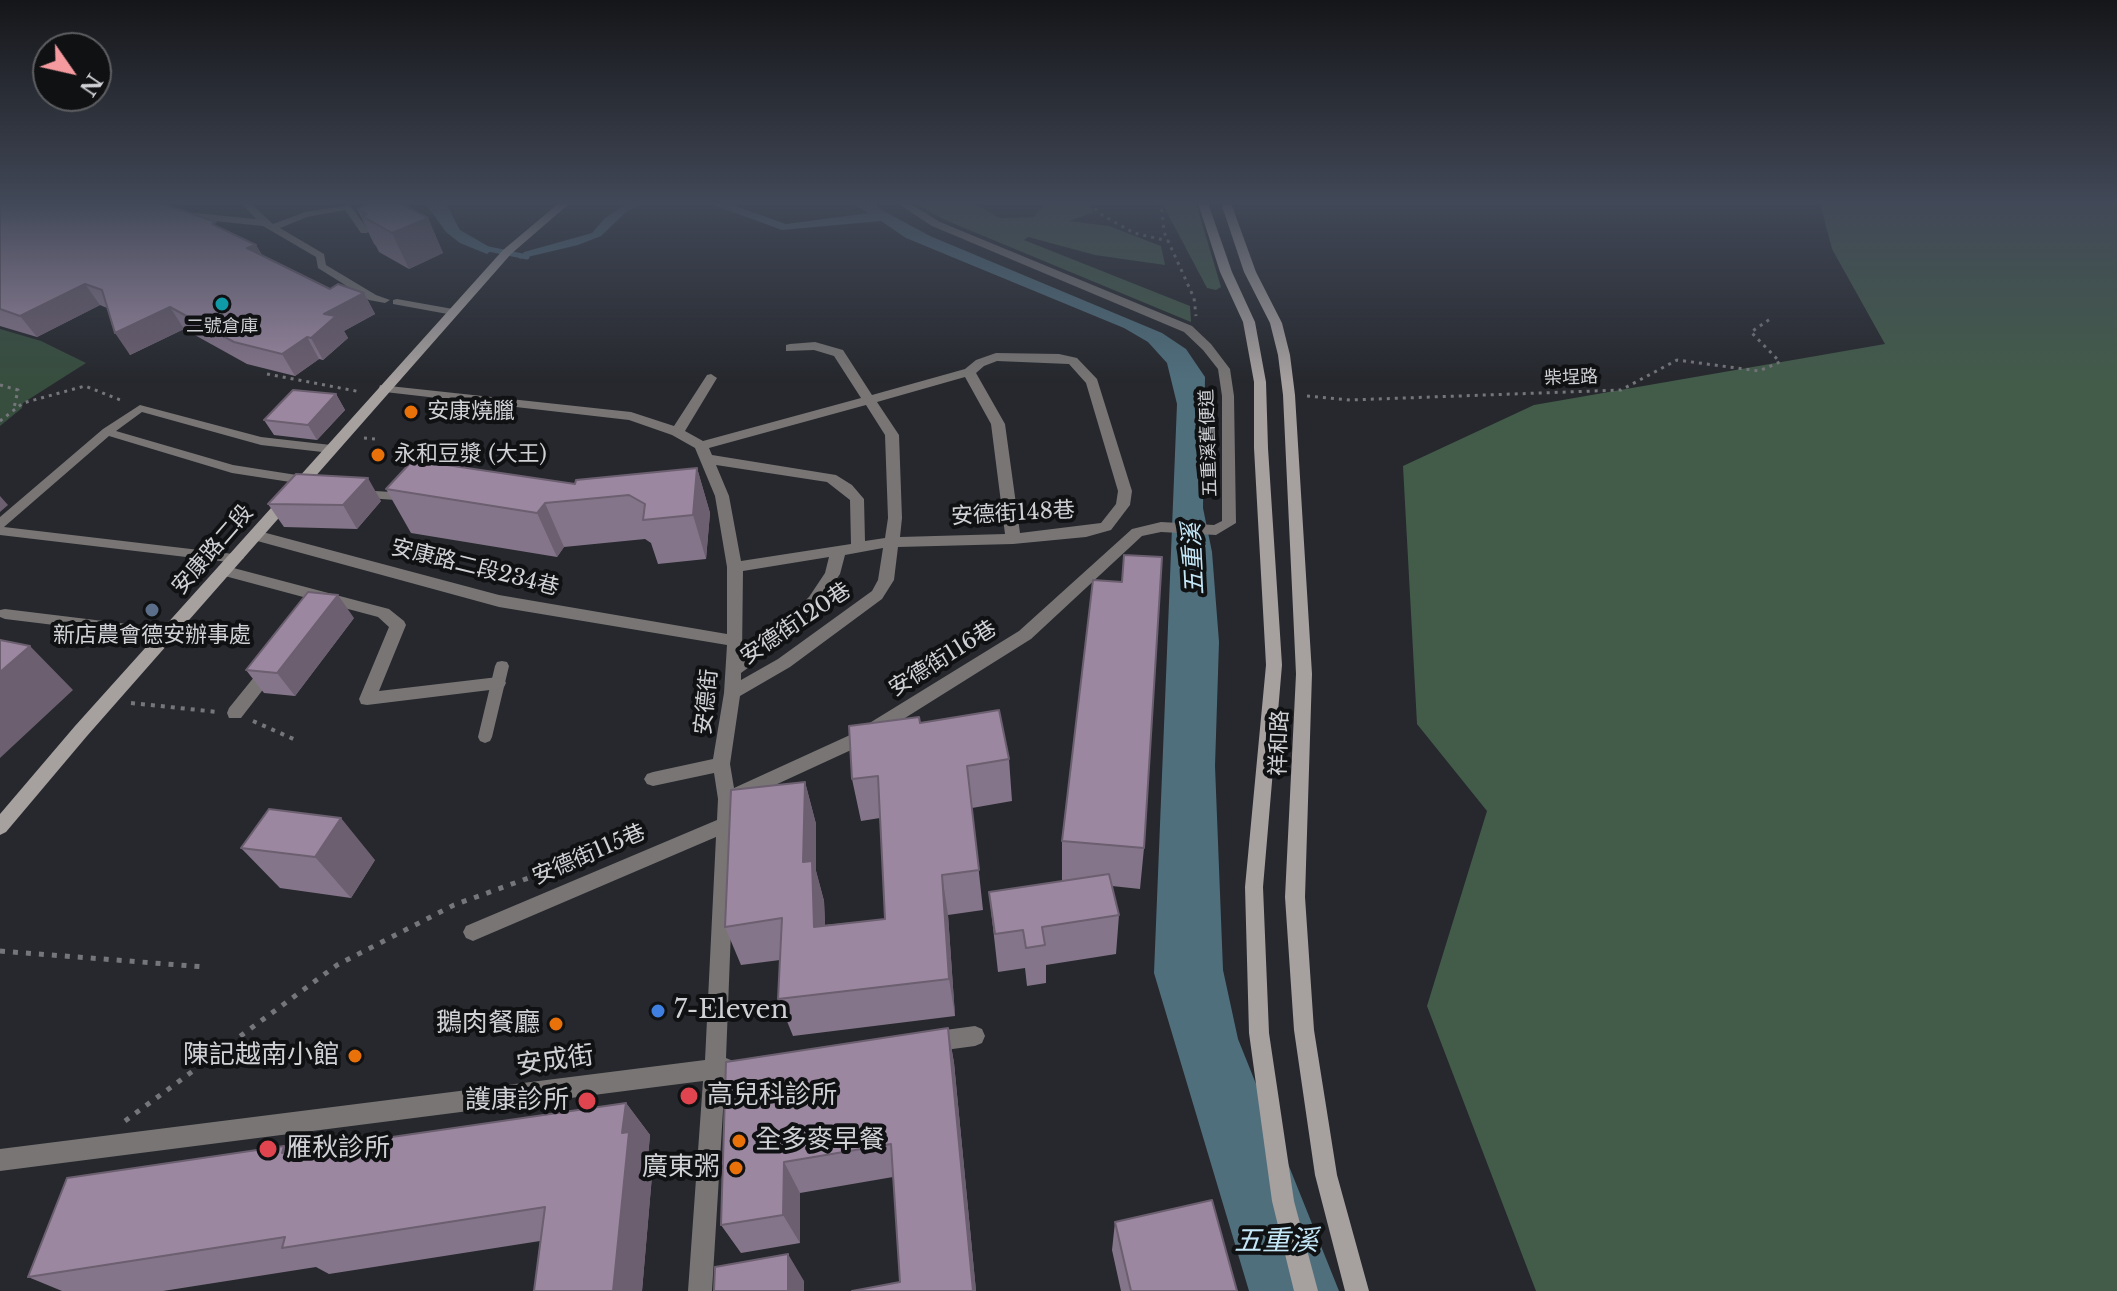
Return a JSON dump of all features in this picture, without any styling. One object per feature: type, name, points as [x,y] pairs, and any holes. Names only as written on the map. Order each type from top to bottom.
[{"type":"main road","name":"安康路二段","points":[[0,827],[497,263]]},
{"type":"main road","name":"祥和路","points":[[1223,263],[1249,322],[1260,382],[1274,665],[1254,887],[1259,1033],[1283,1201],[1306,1291]]},
{"type":"main road","name":"祥和路","points":[[1247,263],[1276,323],[1289,395],[1304,674],[1295,897],[1303,1015],[1326,1175],[1357,1291]]},
{"type":"street","name":"五重溪舊便道","points":[[1030,263],[1188,329],[1224,369],[1228,396],[1229,523],[1216,530],[1161,527]]},
{"type":"street","name":"安德街120巷","points":[[732,693],[784,663],[877,595],[886,580],[892,542],[895,453],[892,435],[839,353],[815,346],[790,348]]},
{"type":"street","name":"安德街148巷","points":[[704,453],[969,372],[980,363],[996,357],[1073,361],[1092,382],[1125,491],[1123,505],[1106,527],[1013,539],[892,542],[735,567]]},
{"type":"street","points":[[969,372],[998,424],[1013,539]]},
{"type":"street","points":[[677,432],[711,378]]},
{"type":"street","points":[[382,392],[631,416],[677,432],[704,453],[831,478],[857,499],[858,546]]},
{"type":"street","name":"安德街","points":[[700,1291],[715,1069],[727,799],[721,764],[732,693],[735,641],[735,567],[704,453]]},
{"type":"street","name":"安德街116巷","points":[[727,799],[856,740],[1025,635],[1137,532],[1161,527]]},
{"type":"street","name":"安康路二段234巷","points":[[255,535],[499,601],[735,641]]},
{"type":"street","points":[[733,671],[773,641],[814,601],[832,574],[839,549]]},
{"type":"street","points":[[226,571],[321,601],[383,613],[398,625],[367,699],[500,675]]},
{"type":"street","points":[[235,713],[280,654]]},
{"type":"street","points":[[653,779],[721,764]]},
{"type":"street","name":"安德街115巷","points":[[473,932],[647,855],[726,824]]},
{"type":"street","points":[[914,1044],[975,1036]]},
{"type":"street","name":"安成街","points":[[0,1160],[746,1065]]},
{"type":"lane","points":[[321,263],[373,298],[453,312]]},
{"type":"lane","points":[[0,524],[107,432],[140,408],[261,441],[331,449]]},
{"type":"lane","points":[[107,432],[302,487]]},
{"type":"lane","points":[[337,493],[425,497]]},
{"type":"lane","points":[[0,531],[237,558]]},
{"type":"lane","points":[[5,614],[169,634]]},
{"type":"lane","points":[[485,737],[500,675]]},
{"type":"path","points":[[1178,263],[1194,298],[1197,322],[1188,329]]},
{"type":"path","name":"柴埕路","points":[[1289,395],[1350,400],[1621,390],[1677,360],[1759,371],[1780,362],[1751,332],[1770,319]]},
{"type":"path","points":[[267,374],[382,392]]},
{"type":"path","points":[[0,385],[18,390],[14,410]]},
{"type":"path","points":[[0,421],[23,403],[85,386],[105,393]]},
{"type":"path","points":[[108,701],[235,713],[298,741]]},
{"type":"path","points":[[124,1121],[337,965],[454,905],[603,851],[647,855]]},
{"type":"path","points":[[0,951],[205,967]]},
{"type":"green space","points":[[1049,263],[1082,263],[1190,306],[1191,322]]},
{"type":"green space","points":[[1194,263],[1214,263],[1221,287],[1216,290],[1207,288]]},
{"type":"green space","points":[[1840,263],[2117,263],[2117,1291],[1536,1291],[1427,1006],[1487,811],[1417,724],[1403,466],[1534,405],[1885,344]]},
{"type":"green space","points":[[0,329],[41,341],[86,363],[23,403],[22,408],[0,426]]},
{"type":"water","name":"五重溪","points":[[967,263],[995,263],[1162,333],[1186,349],[1205,377],[1203,508],[1212,552],[1219,642],[1215,766],[1223,970],[1238,1039],[1339,1291],[1249,1291],[1154,973],[1177,404],[1167,363],[1148,342],[1124,328]]},
{"type":"building","points":[[0,263],[278,263],[330,289],[338,284],[364,293],[324,314],[336,316],[311,338],[307,337],[282,354],[234,342],[170,307],[115,333],[102,290],[85,284],[20,316],[0,309]]},
{"type":"building","points":[[293,390],[336,394],[308,425],[264,420]]},
{"type":"building","points":[[413,460],[575,484],[576,480],[697,468],[693,515],[643,520],[645,504],[629,495],[545,503],[537,513],[386,489]]},
{"type":"building","points":[[296,474],[368,478],[343,505],[268,504]]},
{"type":"building","points":[[1124,555],[1162,557],[1144,848],[1062,841],[1093,580],[1122,582]]},
{"type":"building","points":[[308,592],[338,595],[277,673],[246,670]]},
{"type":"building","points":[[0,640],[30,646],[0,672]]},
{"type":"building","points":[[999,710],[1009,759],[967,766],[979,870],[942,875],[949,979],[778,999],[782,918],[725,927],[731,790],[805,782],[803,862],[812,861],[814,927],[885,919],[878,776],[852,779],[849,726],[919,717],[920,723]]},
{"type":"building","points":[[269,809],[341,818],[315,857],[241,848]]},
{"type":"building","points":[[1109,874],[1119,915],[1042,927],[1045,945],[1026,948],[1023,930],[995,934],[989,892]]},
{"type":"building","points":[[948,1028],[973,1291],[852,1291],[900,1282],[891,1144],[784,1162],[783,1215],[721,1225],[726,1062]]},
{"type":"building","points":[[626,1103],[622,1133],[629,1132],[613,1291],[534,1291],[545,1207],[282,1248],[285,1237],[28,1277],[67,1178],[284,1146],[282,1153]]},
{"type":"building","points":[[1212,1200],[1237,1291],[1131,1291],[1115,1222]]},
{"type":"building","points":[[788,1254],[788,1291],[714,1291],[715,1267]]},
{"type":"place","name":"二號倉庫","points":[[222,304]]},
{"type":"place","name":"安康燒臘","points":[[411,412]]},
{"type":"place","name":"永和豆漿 (大王)","points":[[378,455]]},
{"type":"place","name":"新店農會德安辦事處","points":[[152,610]]},
{"type":"place","name":"7-Eleven","points":[[658,1011]]},
{"type":"place","name":"鵝肉餐廳","points":[[556,1024]]},
{"type":"place","name":"陳記越南小館","points":[[355,1056]]},
{"type":"place","name":"高兒科診所","points":[[689,1096]]},
{"type":"place","name":"護康診所","points":[[587,1101]]},
{"type":"place","name":"全多麥早餐","points":[[739,1141]]},
{"type":"place","name":"雁秋診所","points":[[268,1149]]},
{"type":"place","name":"廣東粥","points":[[736,1168]]}]
